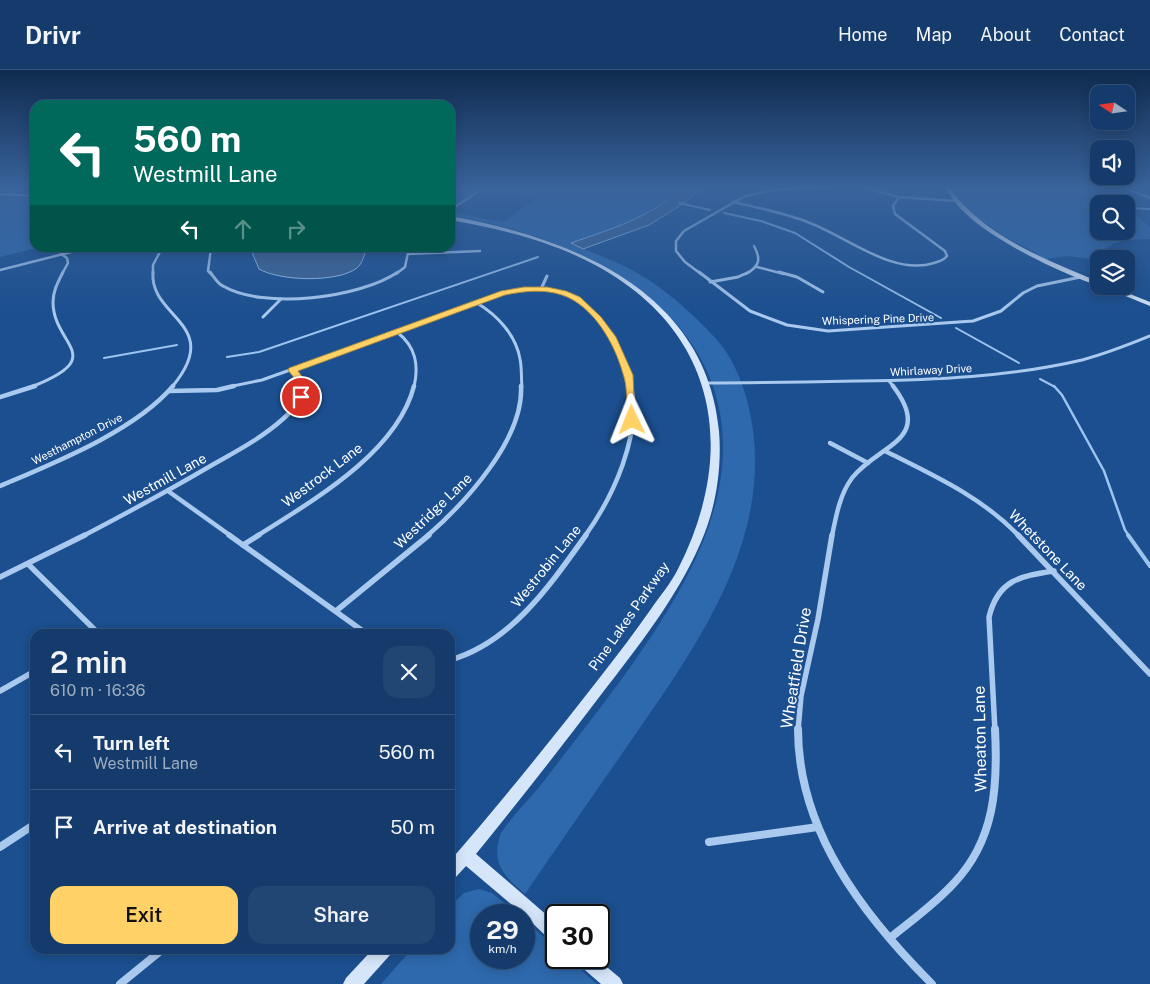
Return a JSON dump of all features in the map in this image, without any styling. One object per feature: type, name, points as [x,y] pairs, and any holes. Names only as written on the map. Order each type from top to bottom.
[{"type":"street","name":"Pine Lakes Parkway","points":[[455,867],[614,670],[683,569],[704,520],[714,475],[717,450],[716,422],[707,384],[690,348],[669,320],[640,292],[614,274],[588,260],[541,240],[503,229]]},
{"type":"street","name":"Whispering Pine Drive","points":[[686,229],[676,241],[675,247],[680,258],[740,305],[762,317],[796,327],[838,331],[973,321],[1001,311],[1023,293],[1037,286],[1081,277]]},
{"type":"street","points":[[822,229],[886,260],[921,265],[944,260],[947,256],[945,251],[914,229]]},
{"type":"street","points":[[990,229],[1090,280]]},
{"type":"street","points":[[710,282],[740,276],[757,267],[760,255],[754,246]]},
{"type":"street","points":[[209,252],[207,257],[207,270],[210,277],[216,282],[244,294],[282,298],[329,297],[376,286],[402,270],[406,264],[408,254],[480,251]]},
{"type":"street","points":[[0,270],[70,252]]},
{"type":"street","name":"Westhampton Drive","points":[[0,486],[61,459],[110,434],[143,413],[169,391],[189,363],[191,345],[185,330],[159,297],[153,284],[153,267],[160,252]]},
{"type":"street","points":[[0,397],[45,382],[61,373],[71,363],[73,353],[58,322],[53,303],[56,285],[68,263],[67,258],[61,254]]},
{"type":"street","points":[[757,267],[797,277],[823,292]]},
{"type":"street","points":[[541,289],[547,276]]},
{"type":"street","name":"Westrobin Lane","points":[[169,391],[201,391],[230,388],[254,382],[511,291],[541,289],[559,292],[577,299],[598,319],[617,345],[627,369],[631,389],[632,420],[626,455],[620,475],[599,518],[580,546],[550,583],[496,640],[472,654],[455,659]]},
{"type":"street","points":[[1127,295],[1150,304]]},
{"type":"street","points":[[263,317],[282,298]]},
{"type":"street","name":"Westridge Lane","points":[[336,611],[402,557],[459,505],[491,468],[511,432],[522,394],[523,379],[520,361],[515,345],[506,329],[492,313],[477,303]]},
{"type":"street","name":"Westrock Lane","points":[[243,545],[349,472],[370,454],[395,427],[412,397],[417,371],[412,347],[397,332]]},
{"type":"street","name":"Whirlaway Drive","points":[[707,384],[889,381],[964,377],[1032,369],[1088,358],[1150,336]]},
{"type":"street","name":"Westmill Lane","points":[[0,577],[168,491],[250,443],[295,407],[303,392],[301,380],[292,370]]},
{"type":"street","name":"Wheatfield Drive","points":[[889,381],[906,406],[908,422],[903,434],[851,479],[840,504],[799,716],[798,742],[802,770],[826,847],[855,894],[890,938],[932,984]]},
{"type":"street","points":[[830,443],[868,463]]},
{"type":"street","name":"Whetstone Lane","points":[[885,451],[959,488],[983,503],[1014,529],[1150,674]]},
{"type":"street","points":[[168,491],[360,629]]},
{"type":"street","points":[[28,564],[94,629]]},
{"type":"street","name":"Wheaton Lane","points":[[890,938],[951,886],[972,862],[981,845],[992,814],[997,779],[990,608],[997,593],[1011,582],[1030,575],[1054,571]]},
{"type":"street","points":[[0,691],[30,674]]},
{"type":"street","points":[[709,842],[818,826]]},
{"type":"street","points":[[0,847],[30,827]]},
{"type":"street","points":[[465,855],[545,924]]},
{"type":"street","points":[[120,984],[158,954]]},
{"type":"street","points":[[352,984],[379,954]]},
{"type":"street","points":[[597,969],[614,984]]},
{"type":"shaded area","points":[[0,229],[30,229],[30,250],[0,257]]},
{"type":"shaded area","points":[[506,229],[612,229],[572,244],[618,263],[650,281],[697,319],[718,341],[735,367],[743,387],[751,418],[755,465],[750,511],[738,555],[720,598],[672,681],[525,894],[505,875],[498,861],[498,843],[501,833],[544,781],[615,688],[648,641],[679,591],[712,515],[723,447],[714,388],[687,337],[644,294],[589,259],[524,233]]},
{"type":"shaded area","points":[[611,229],[639,229],[583,249],[571,243]]},
{"type":"shaded area","points":[[993,229],[1090,229],[1090,240],[1125,240],[1104,250],[1090,250],[1090,259],[1067,256],[1046,259]]},
{"type":"shaded area","points":[[1135,229],[1150,229],[1150,239],[1135,240]]},
{"type":"shaded area","points":[[253,252],[365,252],[359,266],[348,273],[308,279],[268,273],[259,269]]},
{"type":"shaded area","points":[[479,889],[492,893],[506,904],[470,904],[470,969],[535,969],[535,929],[545,938],[545,969],[580,969],[597,984],[381,984],[408,954],[455,954],[455,901],[464,893]]},
{"type":"waterway","points":[[783,229],[795,233],[849,267],[941,318]]},
{"type":"waterway","points":[[227,357],[259,352],[538,257]]},
{"type":"waterway","points":[[956,328],[1019,363]]},
{"type":"waterway","points":[[104,358],[177,345]]},
{"type":"waterway","points":[[1040,379],[1055,387]]},
{"type":"waterway","points":[[1055,387],[1062,395],[1104,471],[1125,530],[1129,536]]},
{"type":"waterway","points":[[1128,535],[1150,566]]},
{"type":"route","points":[[301,397],[303,392],[302,383],[292,370],[504,293],[524,289],[547,289],[571,295],[583,303],[612,337],[627,369],[631,389],[632,420]]}]
